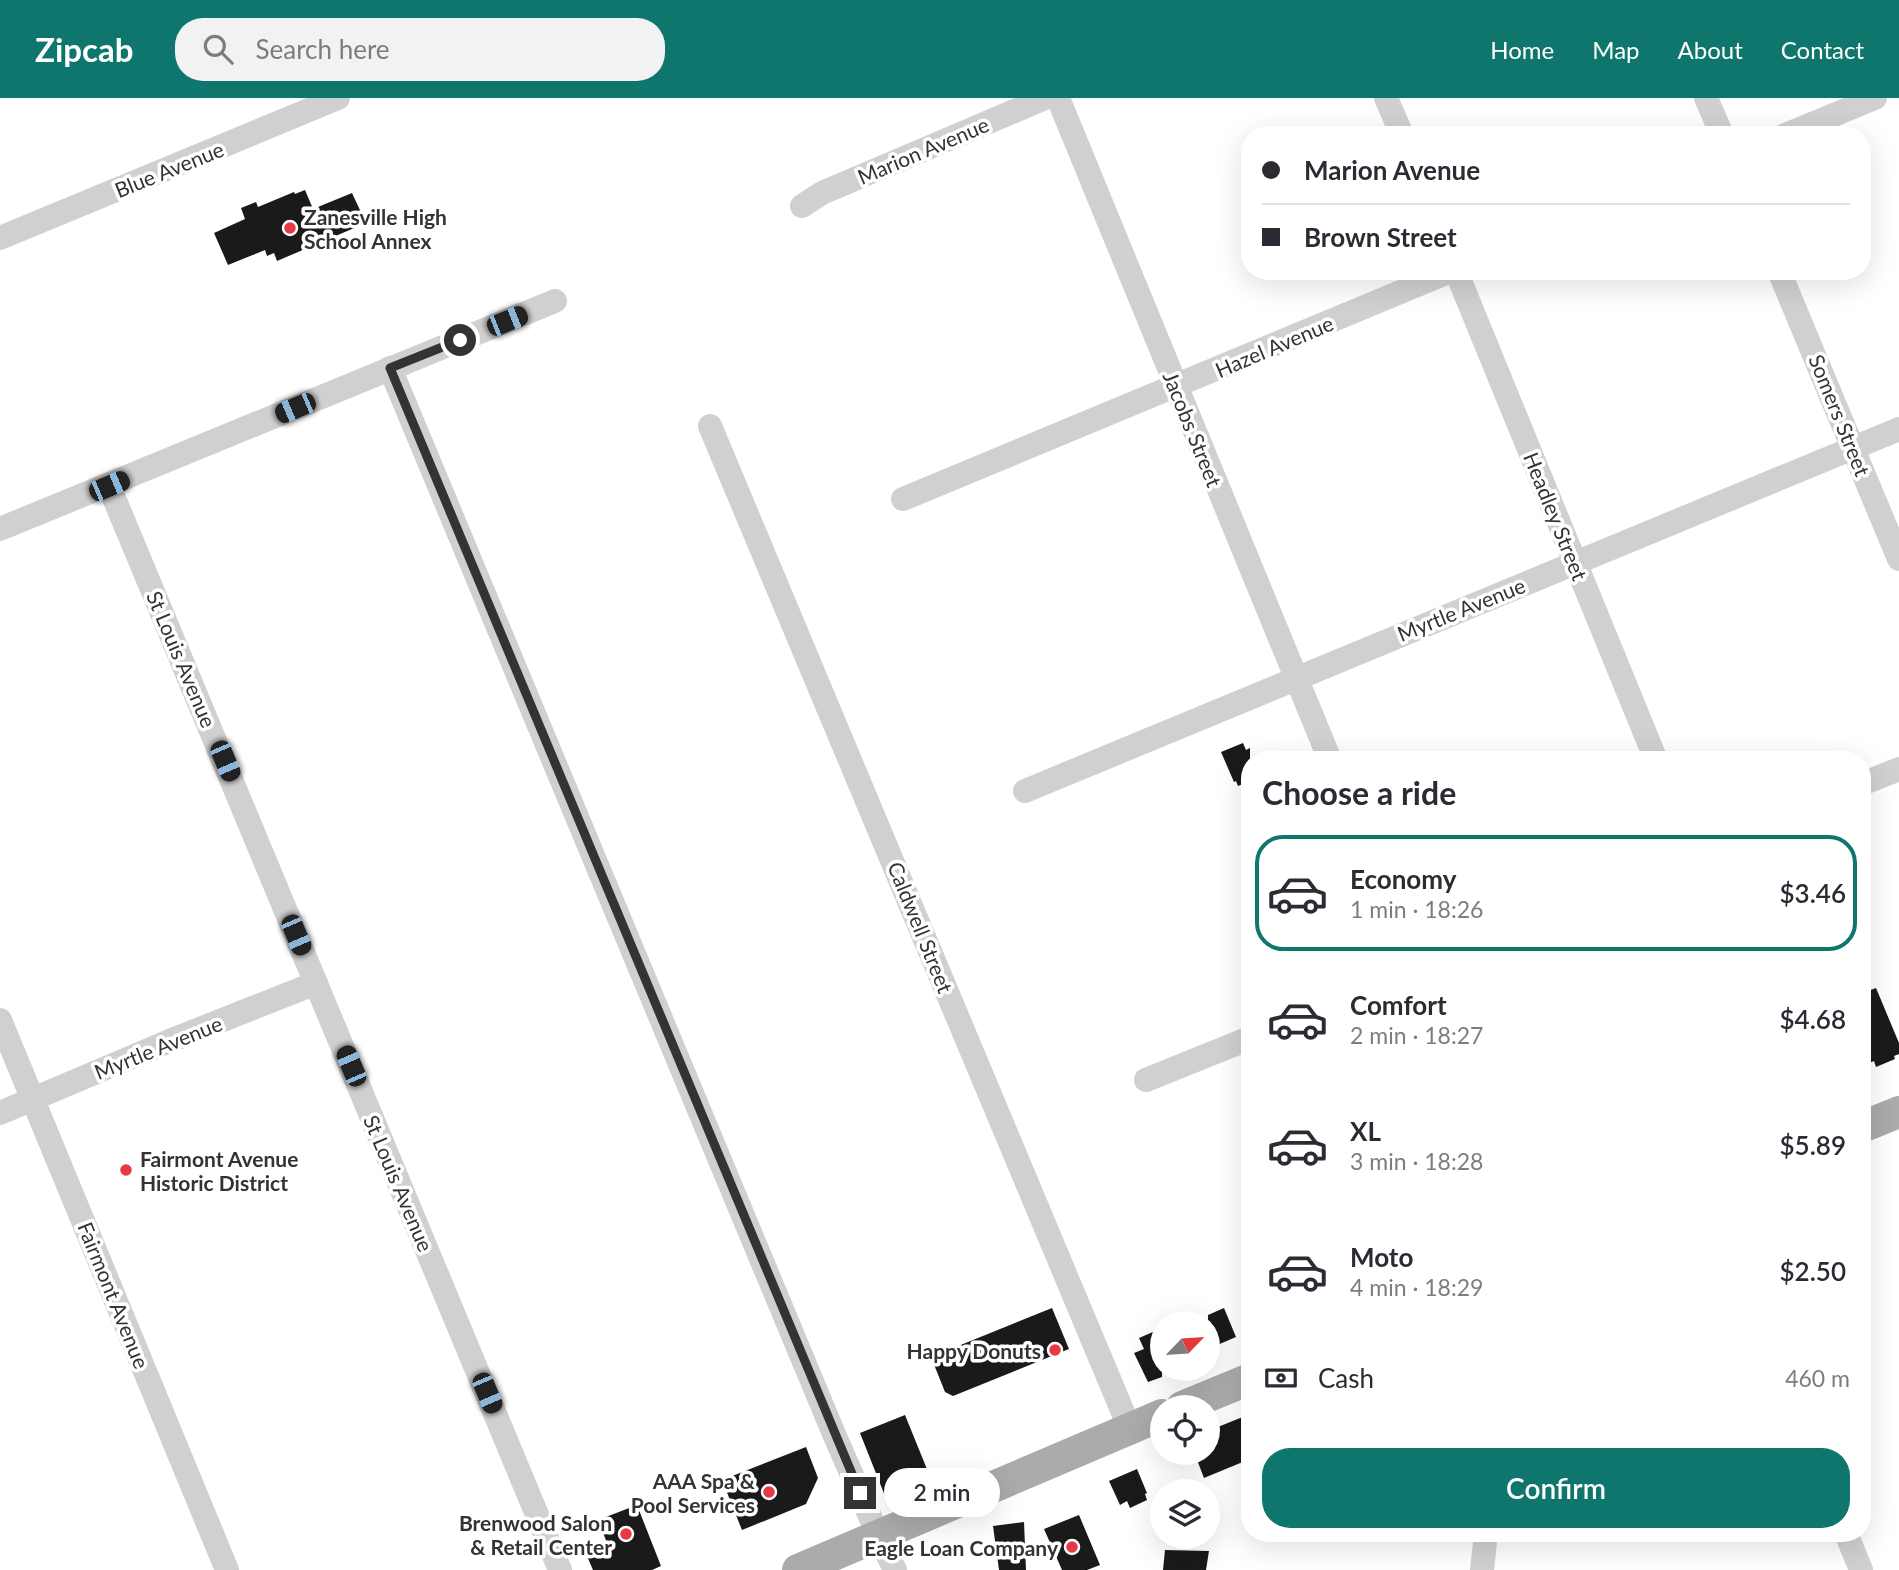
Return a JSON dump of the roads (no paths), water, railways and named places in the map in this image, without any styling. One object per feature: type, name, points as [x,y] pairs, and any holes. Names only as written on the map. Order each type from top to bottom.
[{"type":"main road","points":[[1871,1123],[1899,1112]]},
{"type":"main road","points":[[1211,1395],[1241,1383]]},
{"type":"main road","points":[[798,1570],[1150,1420]]},
{"type":"street","name":"Blue Avenue","points":[[0,238],[338,98]]},
{"type":"street","name":"Marion Avenue","points":[[802,205],[822,193],[1045,98]]},
{"type":"street","name":"Jacobs Street","points":[[1058,98],[1326,751]]},
{"type":"street","points":[[1386,98],[1398,126]]},
{"type":"street","points":[[1706,98],[1718,126]]},
{"type":"street","points":[[1806,126],[1875,98]]},
{"type":"street","name":"Hazel Avenue","points":[[903,499],[1430,280]]},
{"type":"street","name":"Headley Street","points":[[1460,280],[1652,751]]},
{"type":"street","name":"Somers Street","points":[[1783,280],[1899,559]]},
{"type":"street","points":[[0,529],[555,301]]},
{"type":"street","points":[[390,368],[878,1537],[895,1570]]},
{"type":"street","name":"Caldwell Street","points":[[710,426],[1130,1429]]},
{"type":"street","name":"Myrtle Avenue","points":[[1025,791],[1899,429]]},
{"type":"street","name":"St Louis Avenue","points":[[109,486],[560,1570]]},
{"type":"street","points":[[1871,780],[1899,769]]},
{"type":"street","name":"Myrtle Avenue","points":[[0,1113],[316,983]]},
{"type":"street","name":"Fairmont Avenue","points":[[0,1020],[228,1570]]},
{"type":"street","points":[[1146,1080],[1241,1042]]},
{"type":"street","points":[[1482,1570],[1485,1542]]},
{"type":"street","points":[[1850,1542],[1861,1570]]},
{"type":"place","name":"Zanesville High School Annex","points":[[290,228]]},
{"type":"place","name":"Fairmont Avenue Historic District","points":[[126,1170]]},
{"type":"place","name":"Happy Donuts","points":[[1055,1350]]},
{"type":"place","name":"AAA Spa & Pool Services","points":[[769,1492]]},
{"type":"place","name":"Brenwood Salon & Retail Center","points":[[626,1534]]},
{"type":"place","name":"Eagle Loan Company","points":[[1072,1547]]}]
